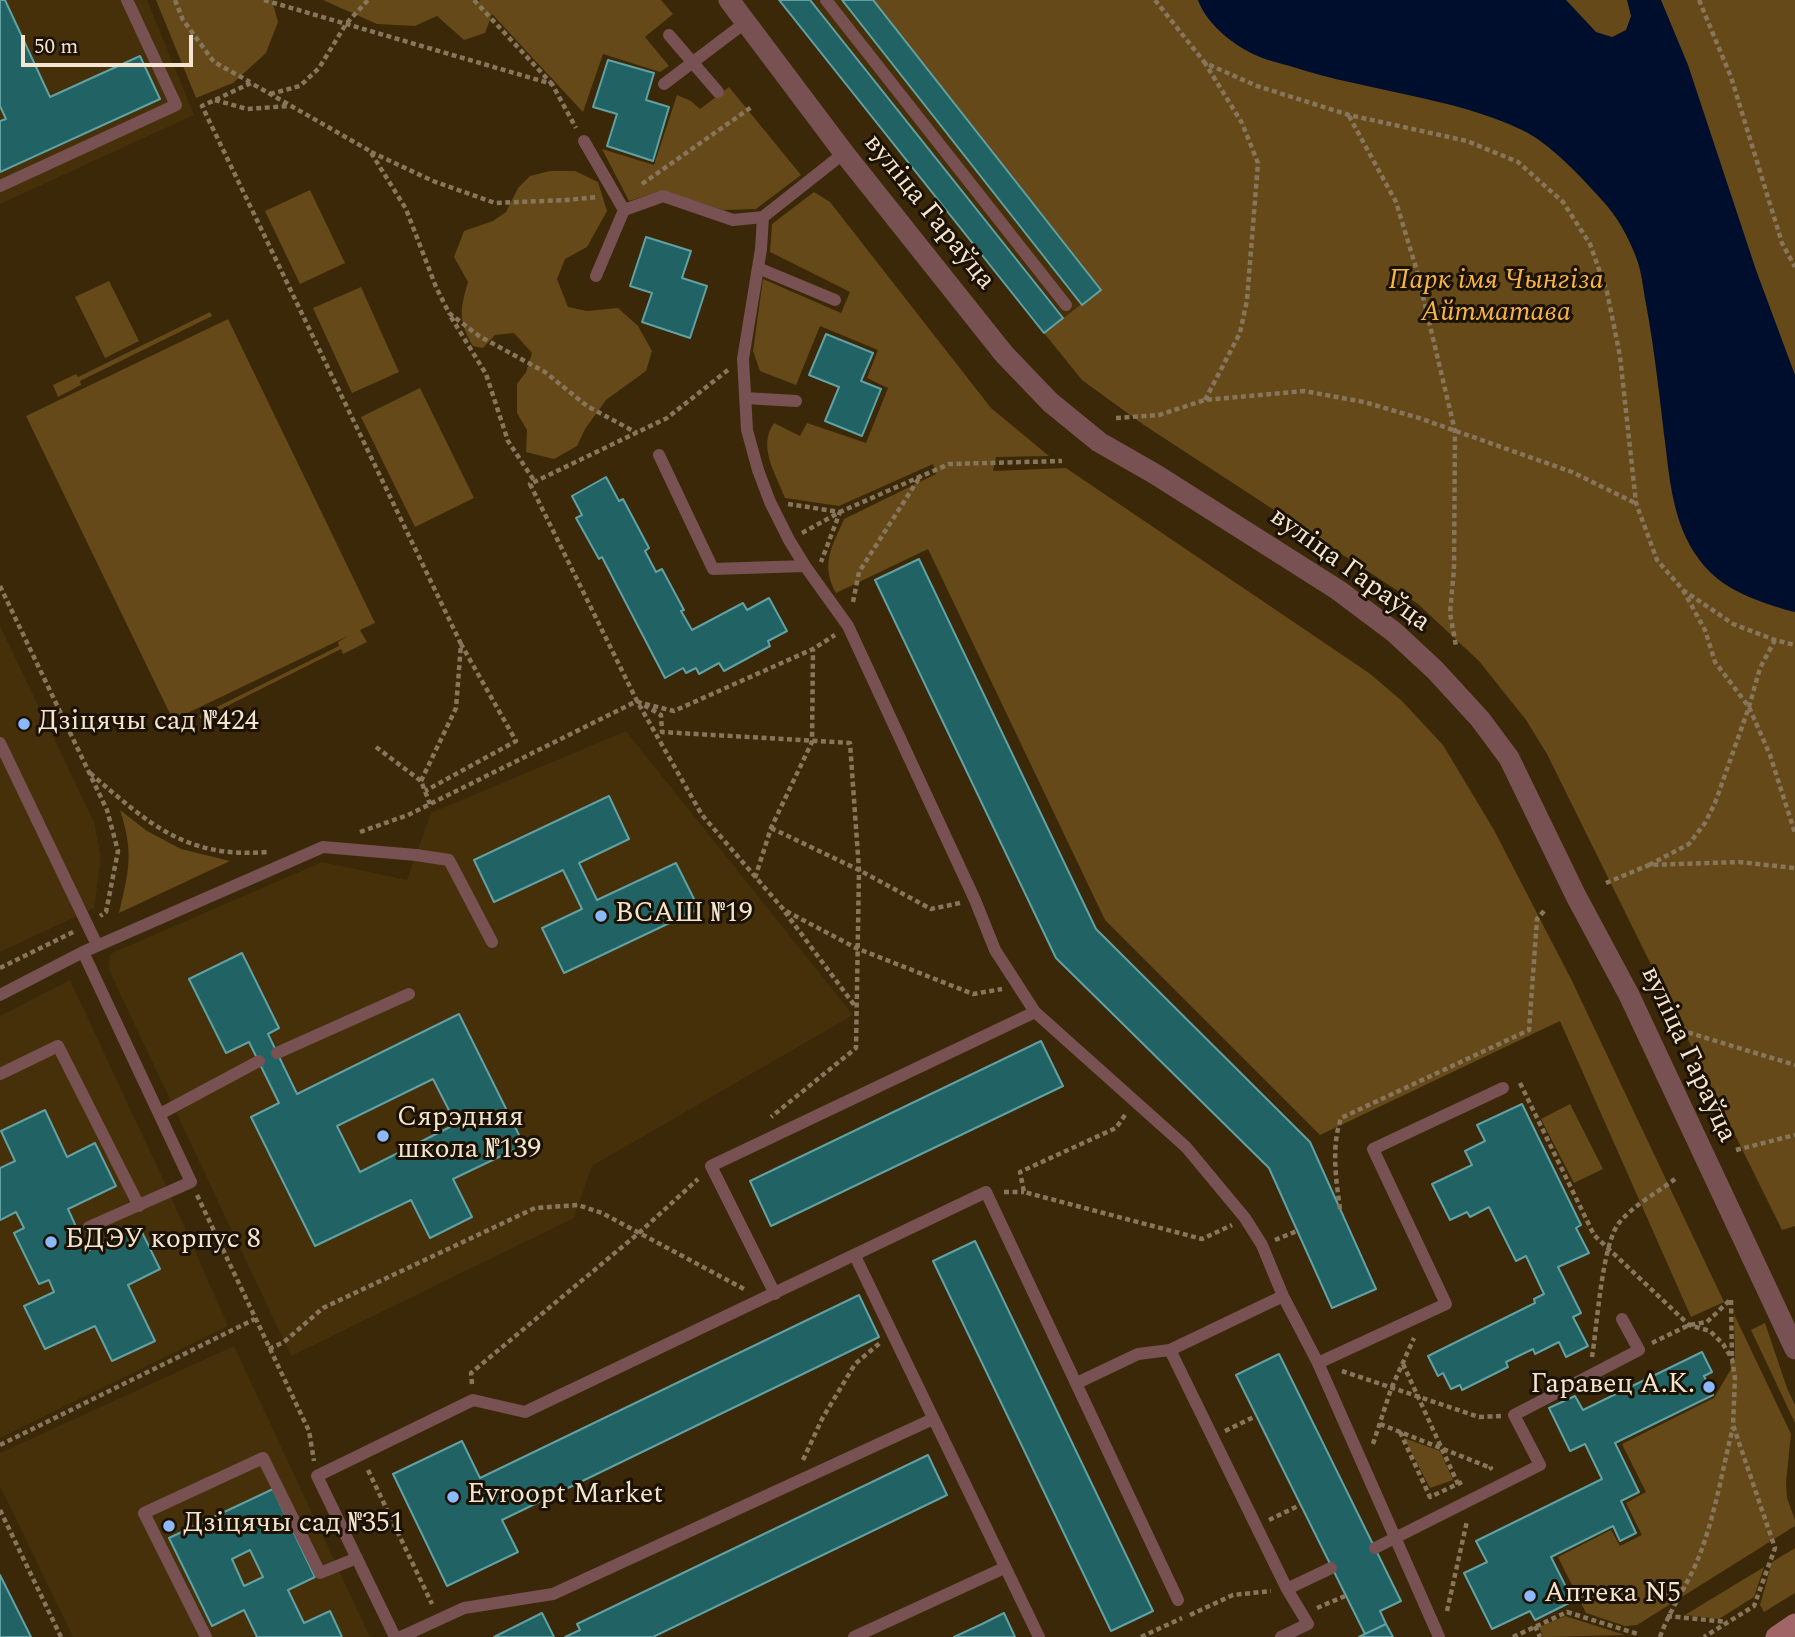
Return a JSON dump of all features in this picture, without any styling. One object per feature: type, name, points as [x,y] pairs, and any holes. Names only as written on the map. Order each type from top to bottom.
[{"type":"main road","points":[[1776,1637],[1795,1624]]},
{"type":"street","name":"вуліца Гараўца","points":[[729,0],[844,153],[1004,354],[1050,402],[1099,442],[1178,488],[1338,590],[1372,615],[1435,670],[1480,719],[1509,758],[1576,896],[1629,995],[1795,1349]]},
{"type":"lane","points":[[0,186],[176,105],[127,0]]},
{"type":"lane","points":[[826,0],[1066,305]]},
{"type":"lane","points":[[664,85],[746,22]]},
{"type":"lane","points":[[669,35],[718,92]]},
{"type":"lane","points":[[584,141],[621,205],[596,276]]},
{"type":"lane","points":[[621,205],[663,196],[733,220],[763,217],[844,153]]},
{"type":"lane","points":[[763,217],[758,268],[743,359],[747,430],[770,502],[805,566],[848,626],[975,900],[995,950],[1017,987],[1035,1012],[1186,1147],[1245,1218],[1262,1245],[1283,1296],[1318,1363],[1439,1637]]},
{"type":"lane","points":[[758,268],[835,300]]},
{"type":"lane","points":[[745,398],[796,401]]},
{"type":"lane","points":[[659,455],[713,569],[805,566]]},
{"type":"lane","points":[[0,743],[5,767],[97,945]]},
{"type":"lane","points":[[0,995],[97,945],[323,847],[449,860],[492,942]]},
{"type":"lane","points":[[83,952],[191,1182],[89,1227]]},
{"type":"lane","points":[[277,1053],[409,994]]},
{"type":"lane","points":[[769,1297],[711,1166],[1035,1012]]},
{"type":"lane","points":[[0,1074],[58,1046],[139,1206]]},
{"type":"lane","points":[[160,1114],[259,1061]]},
{"type":"lane","points":[[1318,1363],[1446,1304],[1373,1149],[1503,1088]]},
{"type":"lane","points":[[395,1637],[317,1476],[473,1400],[525,1412],[986,1192],[1178,1600]]},
{"type":"lane","points":[[855,1256],[1039,1637]]},
{"type":"lane","points":[[1077,1383],[1138,1354],[1170,1350],[1283,1296]]},
{"type":"lane","points":[[1375,1548],[1540,1465],[1514,1415],[1639,1350],[1622,1319]]},
{"type":"lane","points":[[1170,1350],[1287,1589],[1308,1624],[1281,1637]]},
{"type":"lane","points":[[401,1637],[464,1608],[553,1594],[933,1419]]},
{"type":"lane","points":[[206,1637],[144,1513],[263,1458],[320,1573],[357,1558]]},
{"type":"lane","points":[[854,1637],[1004,1568]]},
{"type":"lane","points":[[1287,1589],[1331,1569]]},
{"type":"path","points":[[175,0],[183,20],[214,62],[370,152],[433,181],[495,203],[567,201],[598,196]]},
{"type":"path","points":[[264,0],[552,84]]},
{"type":"path","points":[[270,94],[300,86],[320,68],[346,24],[368,0]]},
{"type":"path","points":[[474,0],[552,84],[584,141]]},
{"type":"path","points":[[1155,0],[1205,63],[1242,123],[1258,163],[1247,300],[1240,333],[1205,400]]},
{"type":"path","points":[[1699,0],[1731,77],[1782,243],[1795,267]]},
{"type":"path","points":[[1205,63],[1257,86],[1349,115],[1467,141],[1518,162],[1563,202],[1590,244],[1607,292],[1620,356],[1636,503],[1657,561],[1683,590],[1705,630],[1715,662],[1749,707],[1770,755],[1795,833]]},
{"type":"path","points":[[251,83],[202,106],[461,644],[516,741],[425,791]]},
{"type":"path","points":[[214,100],[247,109],[291,106]]},
{"type":"path","points":[[621,205],[753,106]]},
{"type":"path","points":[[1349,115],[1396,202],[1417,271],[1455,431],[1454,569],[1450,613],[1456,646]]},
{"type":"path","points":[[370,152],[406,209],[436,287],[474,359],[486,374],[508,441],[535,482]]},
{"type":"path","points":[[449,313],[479,336],[545,372],[587,406],[637,433]]},
{"type":"path","points":[[743,359],[667,418],[530,484],[637,701],[702,815],[784,910],[856,1007]]},
{"type":"path","points":[[1116,418],[1159,415],[1205,400],[1304,391],[1364,402],[1455,431],[1572,472],[1636,503]]},
{"type":"path","points":[[789,540],[840,512],[949,464],[1062,461]]},
{"type":"path","points":[[359,833],[430,804],[637,701],[674,711],[813,649],[848,626],[859,572],[921,475]]},
{"type":"path","points":[[770,502],[840,512]]},
{"type":"path","points":[[814,579],[840,512]]},
{"type":"path","points":[[0,586],[107,810],[118,851],[106,912],[86,926],[0,968]]},
{"type":"path","points":[[1683,590],[1733,624],[1795,645]]},
{"type":"path","points":[[1606,883],[1689,844],[1705,823],[1715,803],[1760,668],[1775,640]]},
{"type":"path","points":[[421,781],[456,708],[461,644]]},
{"type":"path","points":[[755,878],[772,828],[812,742],[813,649]]},
{"type":"path","points":[[637,701],[662,715],[662,732],[850,743],[859,870],[856,1048],[763,1124]]},
{"type":"path","points":[[376,747],[421,781],[430,804]]},
{"type":"path","points":[[89,773],[144,820],[188,844],[239,854],[278,850]]},
{"type":"path","points":[[772,828],[931,909],[975,900]]},
{"type":"path","points":[[1649,864],[1739,862],[1795,868]]},
{"type":"path","points":[[784,910],[856,948],[973,994],[1017,987]]},
{"type":"path","points":[[1340,1209],[1334,1136],[1341,1118],[1529,1030],[1537,919],[1544,911]]},
{"type":"path","points":[[1680,1030],[1795,1065]]},
{"type":"path","points":[[1503,1088],[1519,1081],[1594,1235],[1689,1325],[1710,1331],[1723,1344],[1732,1359]]},
{"type":"path","points":[[1134,1101],[1116,1128],[1020,1172],[1024,1192],[1202,1239],[1245,1218]]},
{"type":"path","points":[[1736,1150],[1795,1135]]},
{"type":"path","points":[[473,1400],[471,1373],[683,1195],[711,1166]]},
{"type":"path","points":[[1590,1376],[1608,1250],[1616,1225],[1675,1179]]},
{"type":"path","points":[[191,1182],[309,1431],[317,1476]]},
{"type":"path","points":[[269,1349],[284,1342],[323,1308],[535,1208],[578,1205],[601,1213],[769,1297]]},
{"type":"path","points":[[1639,1350],[1689,1325],[1707,1322],[1731,1299],[1735,1378],[1733,1425],[1709,1529],[1697,1562],[1667,1616],[1660,1637]]},
{"type":"path","points":[[1364,1471],[1391,1389],[1427,1313]]},
{"type":"path","points":[[0,1445],[255,1319]]},
{"type":"path","points":[[793,1483],[822,1419],[855,1364],[891,1334]]},
{"type":"path","points":[[1318,1363],[1479,1417],[1514,1415]]},
{"type":"path","points":[[1403,1363],[1458,1484]]},
{"type":"path","points":[[1222,1433],[1256,1416]]},
{"type":"path","points":[[1380,1424],[1491,1468],[1480,1473]]},
{"type":"path","points":[[1704,1637],[1754,1606],[1775,1548],[1733,1425]]},
{"type":"path","points":[[1400,1432],[1430,1497],[1469,1479]]},
{"type":"path","points":[[361,1454],[439,1619]]},
{"type":"path","points":[[1447,1612],[1472,1500]]},
{"type":"path","points":[[1267,1521],[1300,1505]]},
{"type":"path","points":[[0,1510],[61,1637]]},
{"type":"path","points":[[1141,1637],[1233,1595],[1287,1589]]},
{"type":"path","points":[[1315,1608],[1345,1596]]},
{"type":"path","points":[[1513,1637],[1567,1612],[1638,1634]]},
{"type":"path","points":[[1667,1616],[1728,1622]]},
{"type":"path","points":[[1535,1626],[1540,1637]]},
{"type":"shaded area","points":[[0,0],[147,0],[194,115],[0,204]]},
{"type":"shaded area","points":[[779,0],[873,0],[1101,290],[1044,333]]},
{"type":"shaded area","name":"Дзіцячы сад №424","points":[[0,626],[94,822],[101,858],[94,908],[0,952]]},
{"type":"shaded area","points":[[626,731],[853,1015],[592,1166],[574,1218],[291,1356],[109,970],[110,954],[322,862],[407,880],[431,813]]},
{"type":"shaded area","points":[[70,980],[228,1326],[0,1438],[0,1016]]},
{"type":"shaded area","name":"Дзіцячы сад №351","points":[[234,1346],[370,1637],[73,1637],[0,1486],[0,1453]]},
{"type":"green space","points":[[156,0],[272,0],[278,22],[266,53],[233,83],[196,98]]},
{"type":"green space","points":[[323,0],[661,0],[673,14],[645,37],[669,66],[660,72],[603,54],[583,112],[492,14],[485,33],[464,40],[437,16],[415,26],[377,24]]},
{"type":"green space","name":"Парк імя Чынгіза Айтматава","points":[[873,0],[1795,0],[1795,1226],[1782,1230],[1547,754],[1526,720],[1479,661],[1418,604],[1144,425],[1082,380],[1044,333],[1101,289]]},
{"type":"green space","points":[[729,87],[801,175],[756,209],[723,210],[663,190],[629,201],[602,149],[654,165],[677,95],[691,101],[700,109]]},
{"type":"green space","points":[[550,171],[575,171],[598,182],[607,211],[587,247],[565,259],[557,279],[568,307],[587,311],[618,308],[638,326],[652,351],[646,371],[606,400],[585,429],[577,446],[554,459],[526,452],[527,430],[517,413],[517,384],[526,372],[532,353],[514,333],[495,335],[483,348],[473,346],[462,315],[468,282],[454,257],[464,231],[493,221],[506,212],[518,188],[530,176]]},
{"type":"green space","points":[[310,190],[345,263],[300,284],[265,211]]},
{"type":"green space","points":[[814,192],[830,202],[991,408],[1049,456],[996,457],[993,471],[1066,468],[1369,673],[1402,701],[1443,745],[1494,830],[1572,981],[1724,1302],[1691,1317],[1560,1021],[1320,1135],[1105,920],[928,549],[836,593],[831,583],[828,564],[844,519],[936,474],[933,464],[839,506],[785,498],[768,451],[767,441],[774,423],[800,436],[807,423],[866,443],[888,388],[867,378],[878,350],[820,326],[796,385],[760,371],[753,351],[763,279],[841,313],[850,292],[770,252],[772,224]]},
{"type":"green space","points":[[109,281],[139,341],[105,358],[75,297]]},
{"type":"green space","points":[[361,287],[399,372],[352,393],[313,308]]},
{"type":"green space","points":[[210,312],[212,316],[80,381],[81,385],[58,397],[53,385],[76,374],[78,377]]},
{"type":"green space","points":[[228,319],[375,623],[360,630],[367,642],[343,654],[341,649],[201,719],[199,716],[339,646],[338,642],[348,636],[173,720],[26,416]]},
{"type":"green space","points":[[420,388],[474,498],[415,527],[361,417]]},
{"type":"green space","points":[[120,810],[147,831],[181,849],[230,861],[119,913],[128,862],[127,838]]},
{"type":"green space","points":[[1570,1104],[1603,1169],[1574,1183],[1541,1119]]},
{"type":"green space","points":[[1734,1314],[1791,1434],[1786,1483],[1795,1526],[1637,1625],[1625,1626],[1586,1613],[1558,1557],[1611,1530],[1620,1546],[1642,1535],[1626,1503],[1646,1492],[1622,1444],[1714,1398],[1731,1369],[1730,1363],[1735,1359]]},
{"type":"green space","points":[[1765,1323],[1795,1405],[1795,1423],[1751,1330]]},
{"type":"green space","points":[[1404,1438],[1440,1451],[1453,1480],[1430,1488]]},
{"type":"green space","points":[[1795,1548],[1795,1593],[1764,1612],[1760,1605],[1772,1562]]},
{"type":"green space","points":[[1764,1567],[1754,1597],[1719,1619],[1685,1615]]},
{"type":"green space","points":[[1565,1616],[1626,1635],[1543,1637],[1539,1627]]},
{"type":"water","points":[[1198,0],[1566,0],[1596,32],[1612,37],[1626,30],[1631,16],[1627,0],[1661,0],[1688,65],[1756,270],[1795,375],[1795,612],[1761,602],[1728,586],[1710,572],[1690,545],[1678,515],[1670,483],[1652,340],[1638,263],[1617,219],[1574,171],[1533,136],[1495,119],[1439,102],[1321,75],[1258,56],[1220,32],[1207,17]]},
{"type":"building","points":[[0,0],[5,0],[50,97],[140,56],[160,99],[0,172],[0,121],[6,119],[0,106]]},
{"type":"building","points":[[779,0],[810,0],[1063,318],[1044,333]]},
{"type":"building","points":[[842,0],[873,0],[1101,290],[1082,305]]},
{"type":"building","points":[[608,60],[654,73],[646,100],[669,107],[653,161],[607,146],[617,114],[593,107]]},
{"type":"building","points":[[646,237],[691,251],[682,278],[707,286],[690,338],[642,322],[652,293],[630,286]]},
{"type":"building","points":[[826,334],[873,353],[861,381],[881,389],[862,436],[825,421],[839,387],[809,375]]},
{"type":"building","points":[[606,477],[619,501],[623,499],[649,548],[645,551],[656,572],[662,569],[692,630],[743,603],[747,610],[769,598],[787,631],[768,641],[770,646],[724,671],[719,663],[699,674],[696,668],[686,673],[683,668],[665,678],[602,557],[599,559],[576,518],[582,515],[572,496]]},
{"type":"building","points":[[919,559],[1096,929],[1310,1142],[1376,1289],[1332,1308],[1269,1168],[1056,958],[875,580]]},
{"type":"building","points":[[609,796],[629,839],[579,863],[597,900],[676,863],[699,909],[564,973],[542,928],[582,909],[563,870],[494,902],[474,860]]},
{"type":"building","points":[[242,953],[279,1028],[268,1034],[297,1094],[459,1014],[524,1145],[453,1179],[472,1217],[430,1238],[411,1200],[315,1246],[251,1117],[279,1103],[249,1042],[226,1053],[189,979]],"holes":[[[433,1079],[456,1124],[360,1172],[337,1126]]]},
{"type":"building","points":[[1041,1041],[1063,1086],[771,1226],[750,1181]]},
{"type":"building","points":[[1522,1104],[1581,1225],[1576,1228],[1589,1253],[1558,1267],[1581,1313],[1573,1317],[1588,1346],[1566,1357],[1559,1342],[1535,1354],[1533,1349],[1506,1362],[1508,1367],[1462,1390],[1460,1385],[1451,1389],[1443,1373],[1438,1376],[1428,1356],[1535,1303],[1534,1299],[1544,1294],[1526,1256],[1516,1261],[1489,1207],[1470,1217],[1467,1212],[1450,1220],[1432,1184],[1472,1165],[1465,1151],[1485,1141],[1477,1125]]},
{"type":"building","name":"БДЭУ корпус 8","points":[[45,1110],[67,1157],[95,1143],[116,1186],[68,1209],[87,1251],[139,1226],[160,1269],[128,1285],[155,1341],[112,1361],[95,1326],[45,1349],[24,1306],[54,1292],[49,1280],[39,1284],[14,1233],[24,1228],[16,1212],[0,1220],[0,1168],[15,1161],[1,1131]]},
{"type":"building","points":[[975,1241],[1153,1611],[1111,1631],[933,1261]]},
{"type":"building","points":[[859,1295],[879,1337],[502,1520],[518,1552],[447,1586],[393,1474],[462,1441],[480,1478]]},
{"type":"building","points":[[1702,1352],[1712,1372],[1704,1376],[1713,1395],[1615,1443],[1639,1492],[1621,1501],[1636,1533],[1620,1541],[1613,1526],[1551,1557],[1573,1601],[1535,1620],[1530,1611],[1492,1629],[1464,1573],[1487,1562],[1476,1541],[1602,1479],[1585,1444],[1570,1451],[1549,1408],[1575,1396],[1583,1410]]},
{"type":"building","points":[[1279,1354],[1401,1601],[1380,1611],[1386,1624],[1365,1634],[1236,1375]]},
{"type":"building","points":[[928,1455],[947,1495],[653,1637],[565,1637],[580,1630],[577,1624]]},
{"type":"building","points":[[273,1489],[315,1577],[288,1590],[304,1623],[330,1611],[342,1637],[257,1637],[244,1610],[212,1626],[169,1538]],"holes":[[[250,1550],[263,1577],[244,1586],[232,1559]]]},
{"type":"building","points":[[0,1575],[31,1637],[0,1637]]},
{"type":"building","points":[[542,1613],[554,1637],[494,1637]]},
{"type":"building","points":[[1004,1613],[1015,1637],[954,1637],[982,1624]]},
{"type":"building","points":[[1386,1624],[1393,1637],[1359,1637],[1365,1634]]},
{"type":"place","name":"Дзіцячы сад №424","points":[[24,724]]},
{"type":"place","name":"ВСАШ №19","points":[[601,916]]},
{"type":"place","name":"Сярэдняя школа №139","points":[[383,1136]]},
{"type":"place","name":"БДЭУ корпус 8","points":[[51,1242]]},
{"type":"place","name":"Гаравец А.К.","points":[[1709,1387]]},
{"type":"place","name":"Evroopt Market","points":[[453,1497]]},
{"type":"place","name":"Дзіцячы сад №351","points":[[169,1526]]},
{"type":"place","name":"Аптека N5","points":[[1530,1596]]}]
